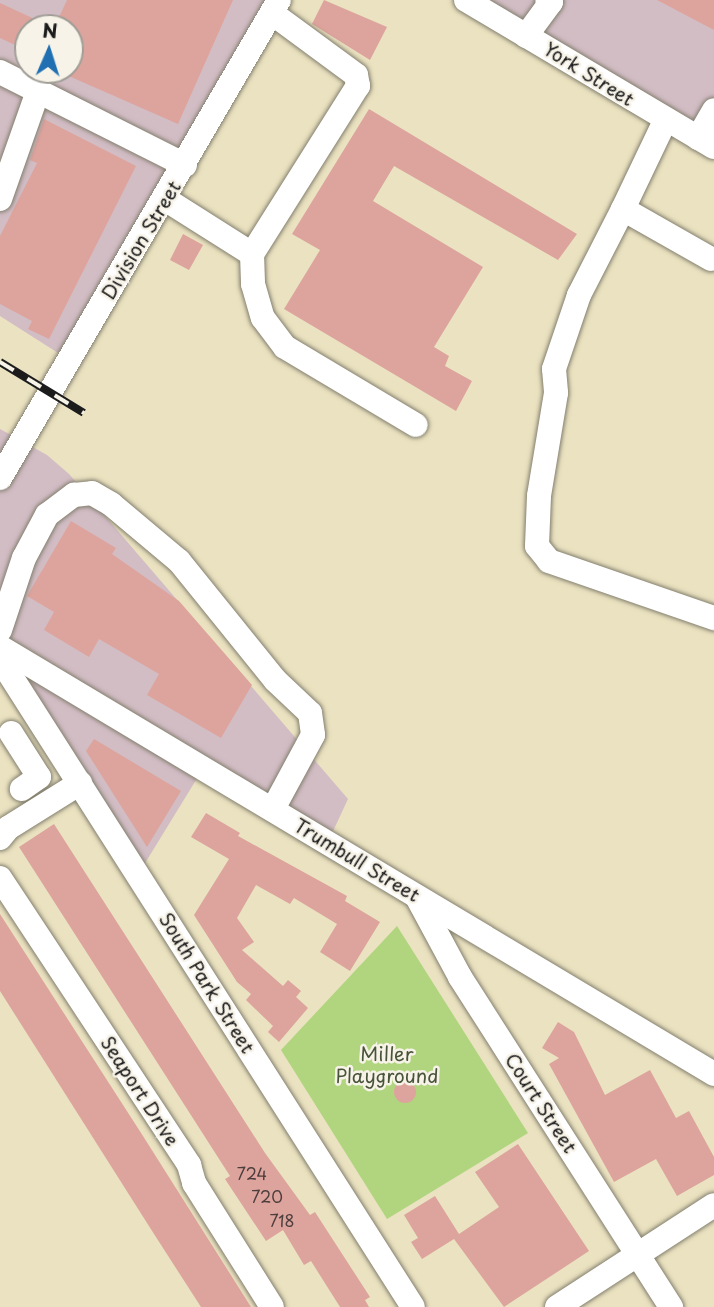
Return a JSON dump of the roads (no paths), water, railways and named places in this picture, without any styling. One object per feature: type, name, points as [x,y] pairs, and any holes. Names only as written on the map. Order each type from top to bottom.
[{"type":"street","name":"York Street","points":[[466,0],[665,121],[706,142]]},
{"type":"street","points":[[526,36],[551,2],[547,0]]},
{"type":"street","points":[[275,6],[356,75],[358,86],[252,254],[253,284],[263,317],[285,347],[416,425]]},
{"type":"street","name":"Division Street","points":[[0,478],[185,165],[275,6]]},
{"type":"street","points":[[0,72],[185,165]]},
{"type":"street","points":[[0,200],[38,91]]},
{"type":"street","points":[[706,142],[714,110]]},
{"type":"street","points":[[665,121],[579,295],[554,369],[556,393],[539,496],[537,546],[548,561],[714,618]]},
{"type":"street","points":[[165,199],[252,254]]},
{"type":"street","points":[[623,209],[710,259]]},
{"type":"street","points":[[0,631],[23,558],[47,515],[74,495],[92,493],[111,504],[179,561],[275,680],[310,713],[313,735],[273,809]]},
{"type":"street","name":"Trumbull Street","points":[[0,647],[714,1074]]},
{"type":"street","name":"South Park Street","points":[[0,659],[413,1307]]},
{"type":"street","points":[[22,789],[39,777],[5,725],[36,716]]},
{"type":"street","points":[[0,838],[8,828],[80,783]]},
{"type":"street","name":"Seaport Drive","points":[[0,878],[189,1165],[194,1183],[272,1307]]},
{"type":"street","name":"Court Street","points":[[416,895],[460,977],[671,1307]]},
{"type":"street","points":[[557,1307],[714,1205]]},
{"type":"railway","points":[[0,362],[84,413]]},
{"type":"park label","name":"Miller Playground","points":[[387,1065]]}]
